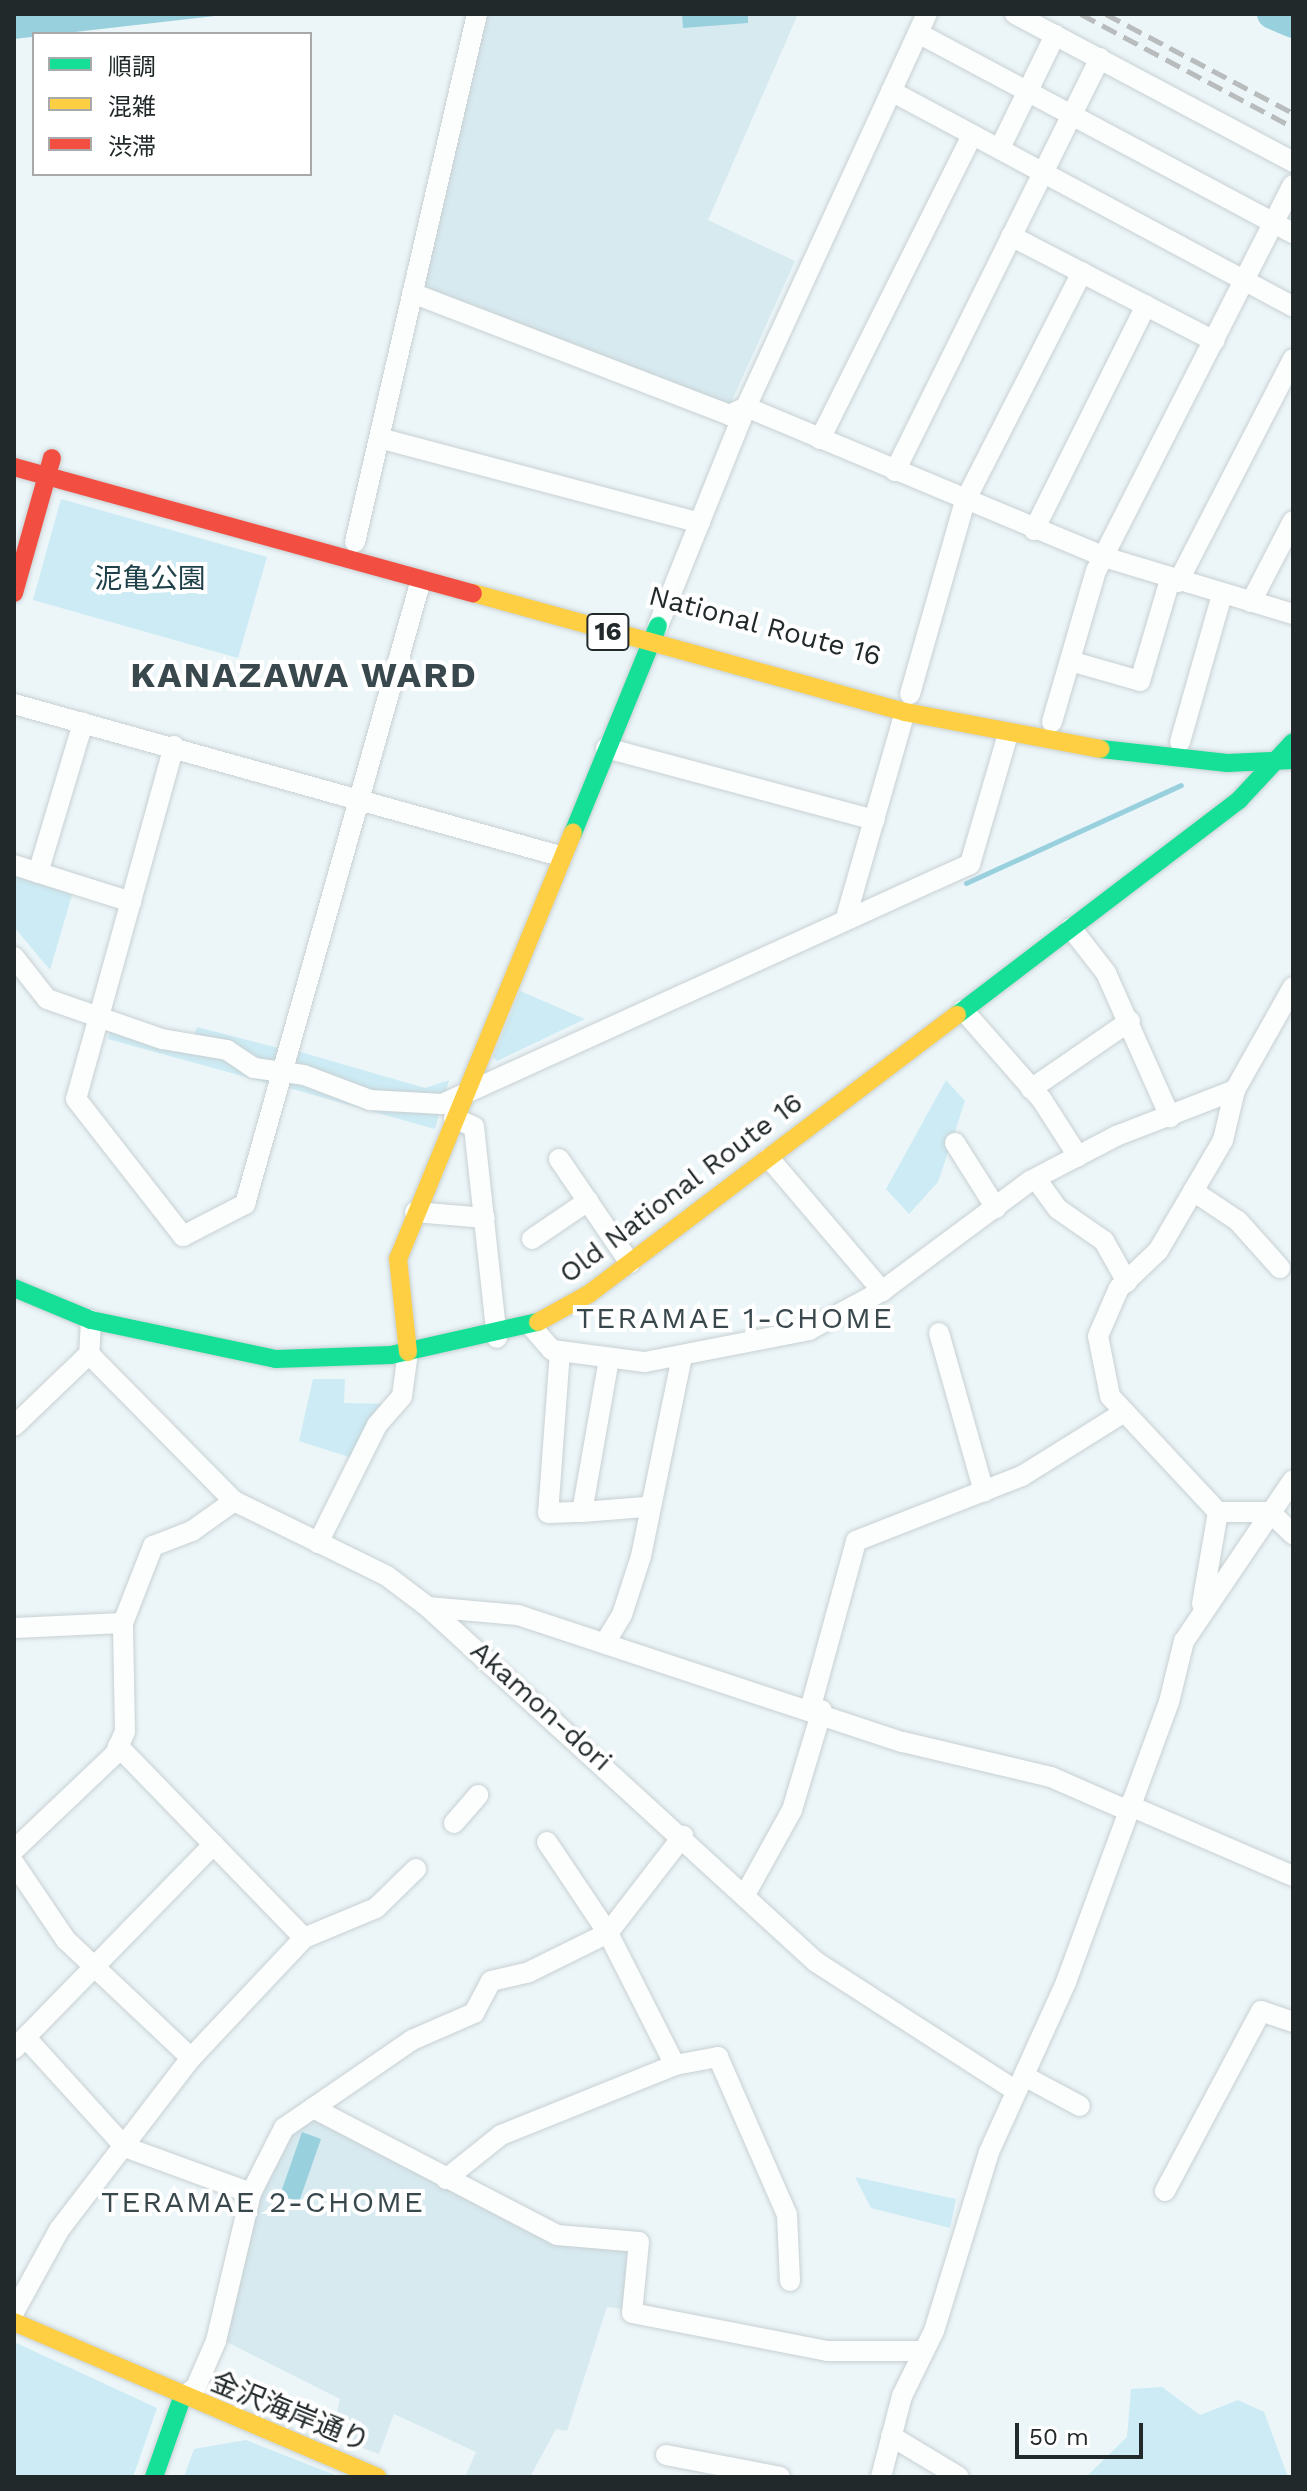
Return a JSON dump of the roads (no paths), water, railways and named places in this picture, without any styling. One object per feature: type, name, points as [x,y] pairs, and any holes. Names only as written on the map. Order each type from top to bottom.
[{"type":"main road","name":"National Route 16","points":[[14,448],[49,467],[421,580],[654,635],[908,703],[1008,734],[1227,763],[1286,760]]},
{"type":"main road","name":"National Route 16","points":[[14,467],[49,467],[355,542],[654,635]]},
{"type":"main road","points":[[14,593],[49,467]]},
{"type":"main road","points":[[408,1352],[398,1259],[560,856],[654,635]]},
{"type":"main road","name":"National Route 16","points":[[908,703],[1052,722],[1286,760]]},
{"type":"main road","points":[[1286,760],[1293,728]]},
{"type":"main road","points":[[1286,760],[1293,742]]},
{"type":"main road","name":"Old National Route 16","points":[[14,1288],[91,1320],[276,1359],[408,1352],[497,1338],[531,1326],[630,1263],[1239,800],[1286,760]]},
{"type":"main road","name":"金沢海岸通り","points":[[14,2322],[182,2398],[377,2477]]},
{"type":"main road","points":[[154,2477],[182,2398]]},
{"type":"street","points":[[355,542],[477,14]]},
{"type":"street","points":[[1015,14],[1293,162]]},
{"type":"street","points":[[654,635],[746,407],[922,23],[1027,91],[1293,233]]},
{"type":"street","points":[[1000,148],[1055,35]]},
{"type":"street","points":[[895,471],[1100,58]]},
{"type":"street","points":[[891,91],[1293,307]]},
{"type":"street","points":[[820,439],[972,135]]},
{"type":"street","points":[[1052,722],[1104,557],[1293,185]]},
{"type":"street","points":[[1011,236],[1214,341]]},
{"type":"street","points":[[847,914],[965,501],[1082,272]]},
{"type":"street","points":[[412,293],[729,415],[746,407],[1104,557],[1174,581],[1293,614]]},
{"type":"street","points":[[1034,530],[1146,305]]},
{"type":"street","points":[[1070,661],[1140,681],[1174,581],[1293,359]]},
{"type":"street","points":[[379,438],[700,523]]},
{"type":"street","points":[[1251,602],[1293,521]]},
{"type":"street","points":[[174,746],[76,1099],[183,1236],[245,1204],[357,798],[421,580]]},
{"type":"street","points":[[1180,742],[1222,595]]},
{"type":"street","points":[[14,704],[174,746],[560,856]]},
{"type":"street","points":[[38,873],[83,723]]},
{"type":"street","points":[[14,957],[47,999],[282,1072],[406,1105],[442,1104],[847,914],[970,864],[1008,734]]},
{"type":"street","points":[[606,748],[874,820]]},
{"type":"street","points":[[14,865],[131,902]]},
{"type":"street","points":[[1071,928],[1130,1021],[1170,1117]]},
{"type":"street","points":[[1293,987],[1235,1090],[1223,1140],[1158,1251],[1127,1282],[1097,1347],[1100,1373],[1123,1413],[1218,1512],[1270,1512],[1293,1534]]},
{"type":"street","points":[[963,1010],[1031,1089],[1078,1156]]},
{"type":"street","points":[[1031,1089],[1130,1021]]},
{"type":"street","points":[[531,1326],[540,1343],[560,1351],[609,1359],[681,1361],[809,1330],[882,1291],[1036,1179],[1078,1156],[1235,1090]]},
{"type":"street","points":[[454,1118],[474,1127],[497,1338]]},
{"type":"street","points":[[955,1143],[996,1208]]},
{"type":"street","points":[[769,1158],[882,1291]]},
{"type":"street","points":[[559,1159],[630,1263]]},
{"type":"street","points":[[1036,1179],[1058,1209],[1104,1241],[1127,1282]]},
{"type":"street","points":[[1193,1191],[1238,1221],[1280,1268]]},
{"type":"street","points":[[532,1239],[588,1201]]},
{"type":"street","points":[[415,1212],[485,1218]]},
{"type":"street","points":[[14,1426],[89,1354],[91,1320]]},
{"type":"street","points":[[939,1333],[984,1492]]},
{"type":"street","points":[[560,1351],[548,1513],[645,1507]]},
{"type":"street","points":[[318,1543],[377,1425],[402,1396],[408,1352]]},
{"type":"street","name":"Akamon-dori","points":[[89,1354],[234,1501],[387,1576],[428,1607],[860,1997],[1021,2084],[1080,2106]]},
{"type":"street","points":[[582,1512],[609,1359]]},
{"type":"street","points":[[605,1643],[622,1615],[641,1556],[645,1507],[681,1361]]},
{"type":"street","points":[[746,1893],[792,1810],[856,1541],[984,1492],[1073,1448],[1123,1413]]},
{"type":"street","points":[[1202,1604],[1293,1480]]},
{"type":"street","points":[[14,1850],[118,1746],[127,1700],[123,1623],[153,1546],[192,1531],[234,1501]]},
{"type":"street","points":[[881,2477],[891,2436],[1202,1604],[1218,1512]]},
{"type":"street","points":[[428,1607],[518,1615],[816,1708],[903,1742],[1051,1777],[1293,1876]]},
{"type":"street","points":[[14,1628],[123,1623]]},
{"type":"street","points":[[118,1746],[304,1938]]},
{"type":"street","points":[[454,1823],[478,1795]]},
{"type":"street","points":[[182,2398],[196,2387],[216,2341],[251,2193],[284,2128],[412,2040],[474,2013],[491,1981],[529,1972],[608,1933],[683,1836]]},
{"type":"street","points":[[547,1842],[608,1933],[675,2065]]},
{"type":"street","points":[[214,1844],[98,1968],[20,2044],[125,2147],[251,2193]]},
{"type":"street","points":[[14,1863],[66,1940],[191,2058]]},
{"type":"street","points":[[14,2312],[59,2230],[191,2058],[304,1938],[376,1908],[416,1869]]},
{"type":"street","points":[[1165,2191],[1261,2011],[1293,2022]]},
{"type":"street","points":[[446,2179],[501,2135],[675,2065],[718,2057],[787,2215],[790,2281]]},
{"type":"street","points":[[313,2108],[557,2235],[639,2242],[632,2313],[827,2351],[923,2351]]},
{"type":"street","points":[[891,2436],[959,2477]]},
{"type":"street","points":[[666,2455],[780,2477]]},
{"type":"water","points":[[14,14],[232,14],[75,32],[32,32],[32,37],[14,39]]},
{"type":"water","points":[[682,14],[748,14],[748,23],[683,28]]},
{"type":"water","points":[[302,2132],[321,2139],[299,2202],[280,2195]]},
{"type":"waterway","points":[[1272,14],[1293,23]]},
{"type":"waterway","points":[[966,883],[1181,785]]},
{"type":"railway","points":[[1081,14],[1293,127]]},
{"type":"railway","points":[[1106,14],[1293,113]]},
{"type":"district","name":"KANAZAWA WARD","points":[[304,676]]},
{"type":"district","name":"TERAMAE 1-CHOME","points":[[735,1318]]},
{"type":"district","name":"TERAMAE 2-CHOME","points":[[263,2202]]},
{"type":"park label","name":"泥亀公園","points":[[150,579]]}]
